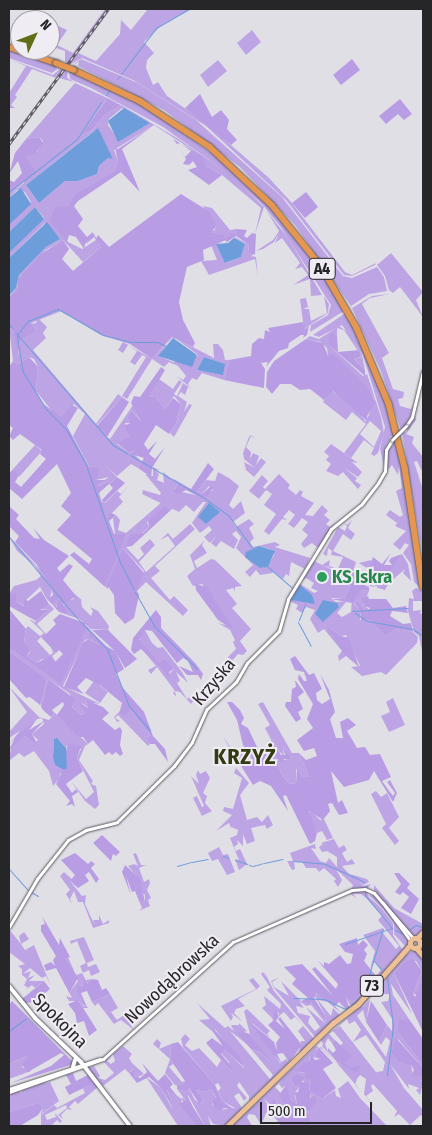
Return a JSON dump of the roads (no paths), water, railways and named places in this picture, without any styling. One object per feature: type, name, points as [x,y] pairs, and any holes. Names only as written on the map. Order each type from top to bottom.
[{"type":"highway","name":"A4","points":[[9,46],[57,62]]},
{"type":"highway","name":"A4","points":[[52,60],[148,102],[208,142],[265,194],[319,259],[360,327],[389,395],[406,459],[423,587]]},
{"type":"main road","points":[[416,941],[423,952]]},
{"type":"main road","points":[[416,941],[423,956]]},
{"type":"main road","name":"73","points":[[227,1126],[333,1024],[358,1004],[416,941]]},
{"type":"main road","name":"73","points":[[231,1126],[334,1026],[361,1004],[385,974],[416,941]]},
{"type":"main road","name":"Spokojna","points":[[9,986],[33,1016],[82,1066]]},
{"type":"main road","name":"Spokojna","points":[[9,990],[32,1019],[82,1066]]},
{"type":"main road","points":[[73,1067],[75,1060]]},
{"type":"main road","points":[[82,1066],[132,1126]]},
{"type":"street","name":"Krzyska","points":[[9,927],[37,879],[68,840],[86,830],[115,823],[174,766],[192,742],[206,710],[236,682],[248,663],[278,632],[289,597],[331,529],[359,507],[385,471],[386,451],[392,440],[412,417],[423,370]]},
{"type":"street","name":"Nowodąbrowska","points":[[9,1091],[108,1056],[233,942],[343,894],[360,890],[369,891],[384,904],[416,941]]},
{"type":"street","name":"Nowodąbrowska","points":[[9,1091],[73,1067],[82,1066]]},
{"type":"water","points":[[124,108],[150,123],[118,142],[108,121]]},
{"type":"water","points":[[98,128],[113,159],[108,158],[99,166],[97,174],[78,181],[65,181],[39,203],[26,185]]},
{"type":"water","points":[[21,188],[31,204],[9,225],[9,198]]},
{"type":"water","points":[[35,207],[44,219],[9,253],[9,232]]},
{"type":"water","points":[[47,222],[60,239],[46,247],[19,275],[16,288],[9,296],[9,258]]},
{"type":"water","points":[[234,238],[245,244],[241,257],[225,263],[216,244],[228,243]]},
{"type":"water","points":[[173,338],[197,355],[192,367],[158,356]]},
{"type":"water","points":[[204,357],[225,364],[223,375],[197,370]]},
{"type":"water","points":[[209,503],[220,512],[206,524],[198,517]]},
{"type":"water","points":[[259,546],[275,551],[268,567],[260,568],[245,557],[246,552]]},
{"type":"water","points":[[300,585],[312,595],[315,604],[291,600]]},
{"type":"water","points":[[323,600],[337,603],[339,607],[323,622],[315,614]]},
{"type":"water","points":[[57,738],[66,748],[67,768],[64,770],[55,765],[53,758],[54,739]]},
{"type":"waterway","points":[[121,74],[156,28],[189,9]]},
{"type":"waterway","points":[[117,79],[120,76]]},
{"type":"waterway","points":[[106,95],[109,91]]},
{"type":"waterway","points":[[9,192],[77,139],[101,102]]},
{"type":"waterway","points":[[17,335],[28,321],[58,309],[103,335],[131,342],[158,342],[165,346]]},
{"type":"waterway","points":[[9,325],[13,328]]},
{"type":"waterway","points":[[16,333],[113,445],[128,454]]},
{"type":"waterway","points":[[17,336],[23,372],[46,409],[66,429],[87,466]]},
{"type":"waterway","points":[[130,455],[206,499]]},
{"type":"waterway","points":[[87,468],[120,562],[134,590]]},
{"type":"waterway","points":[[207,500],[229,516],[252,548]]},
{"type":"waterway","points":[[9,537],[77,618]]},
{"type":"waterway","points":[[268,567],[292,588]]},
{"type":"waterway","points":[[135,592],[155,627],[197,669]]},
{"type":"waterway","points":[[299,620],[305,604]]},
{"type":"waterway","points":[[352,611],[408,608]]},
{"type":"waterway","points":[[355,613],[367,621],[413,629]]},
{"type":"waterway","points":[[78,619],[89,631]]},
{"type":"waterway","points":[[298,622],[311,646]]},
{"type":"waterway","points":[[414,630],[422,635]]},
{"type":"waterway","points":[[90,631],[107,649],[129,706],[150,730]]},
{"type":"waterway","points":[[223,856],[229,858]]},
{"type":"waterway","points":[[192,862],[208,859]]},
{"type":"waterway","points":[[264,863],[283,859]]},
{"type":"waterway","points":[[235,860],[247,864]]},
{"type":"waterway","points":[[293,861],[325,864],[357,878]]},
{"type":"waterway","points":[[177,866],[191,862]]},
{"type":"waterway","points":[[257,865],[263,863]]},
{"type":"waterway","points":[[9,869],[28,890]]},
{"type":"waterway","points":[[358,879],[364,882]]},
{"type":"waterway","points":[[31,892],[38,896]]},
{"type":"waterway","points":[[365,892],[365,895],[392,928]]},
{"type":"waterway","points":[[410,929],[416,925],[423,927]]},
{"type":"waterway","points":[[345,944],[392,928]]},
{"type":"waterway","points":[[351,1005],[363,994],[383,929]]},
{"type":"waterway","points":[[395,930],[403,934]]},
{"type":"waterway","points":[[374,961],[381,969]]},
{"type":"waterway","points":[[387,977],[393,1026],[387,1075]]},
{"type":"waterway","points":[[293,998],[324,999],[345,1009],[349,1006]]},
{"type":"waterway","points":[[9,1031],[26,1018]]},
{"type":"railway","points":[[9,144],[108,9]]},
{"type":"place","name":"KS Iskra","points":[[322,577]]},
{"type":"district","name":"KRZYŻ","points":[[245,757]]}]
